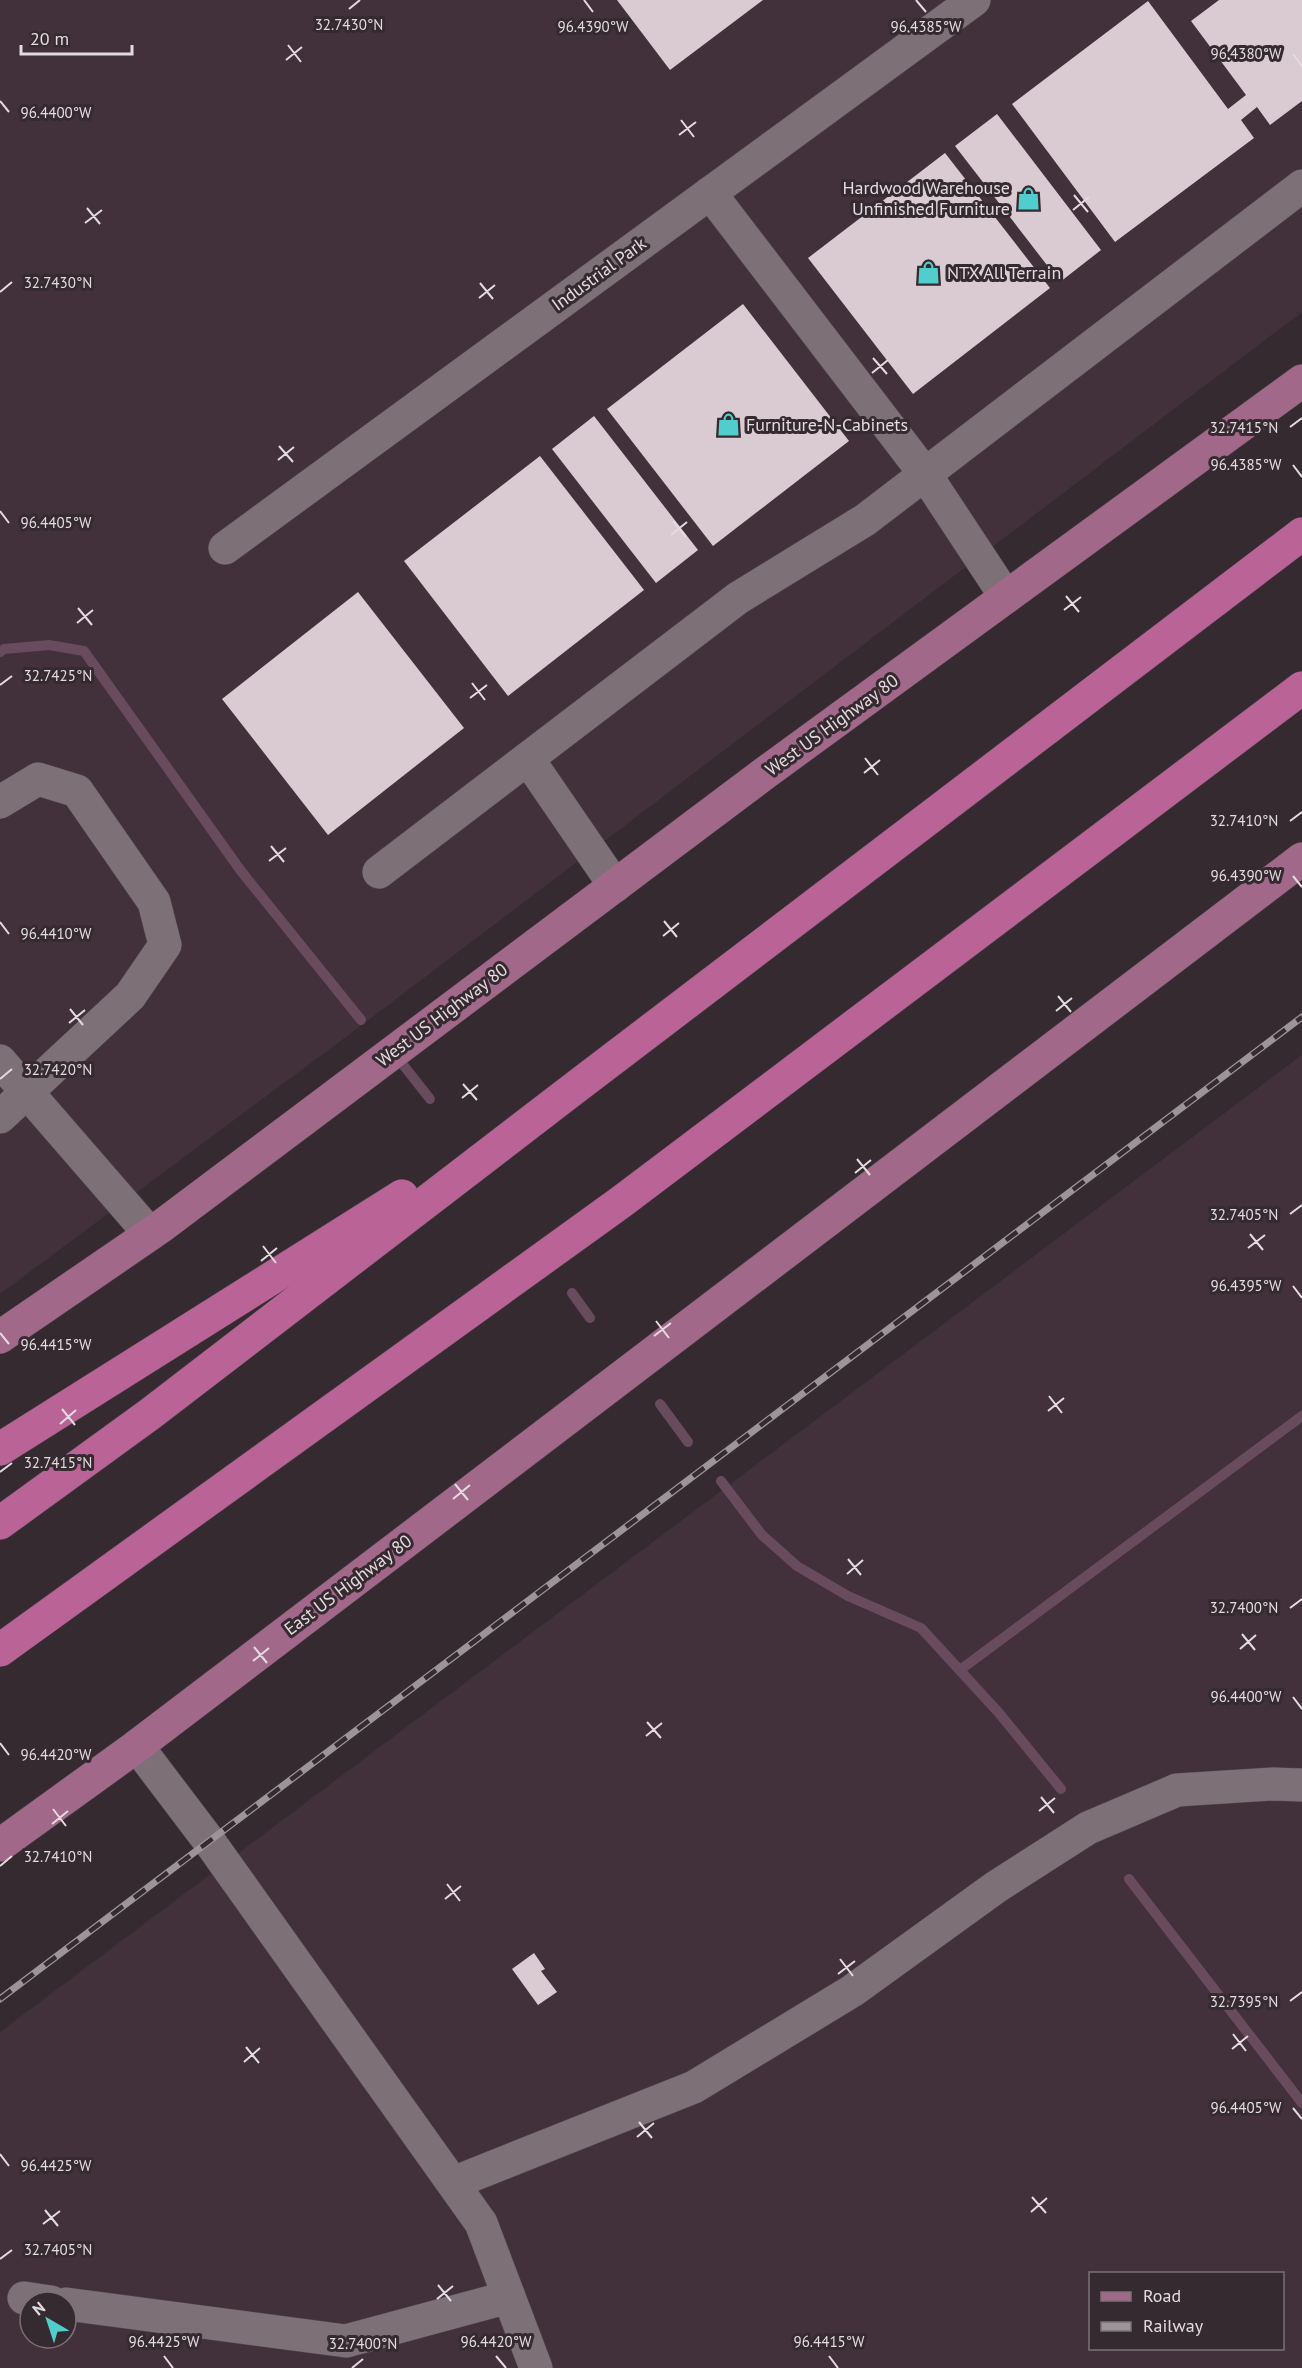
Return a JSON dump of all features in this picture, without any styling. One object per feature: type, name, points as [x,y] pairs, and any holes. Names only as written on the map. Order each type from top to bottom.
[{"type":"highway","points":[[0,1523],[150,1414],[1302,534]]},
{"type":"highway","points":[[0,1650],[621,1202],[1302,688]]},
{"type":"highway","points":[[0,1449],[572,1090]]},
{"type":"main road","name":"West US Highway 80","points":[[150,1234],[615,885],[1302,381]]},
{"type":"main road","name":"East US Highway 80","points":[[0,1845],[137,1746],[1302,859]]},
{"type":"main road","points":[[0,1337],[150,1234]]},
{"type":"lane","name":"Industrial Park","points":[[225,548],[974,0]]},
{"type":"lane","points":[[379,872],[738,598],[865,520],[1302,186]]},
{"type":"lane","points":[[710,193],[925,474],[1006,597]]},
{"type":"lane","points":[[528,759],[615,885]]},
{"type":"lane","points":[[0,802],[38,779],[77,791],[154,902],[165,945],[130,996],[28,1094],[0,1117]]},
{"type":"lane","points":[[0,1061],[150,1234]]},
{"type":"lane","points":[[137,1746],[216,1851],[481,2223],[536,2368]]},
{"type":"lane","points":[[453,2183],[693,2087],[852,1990],[996,1887],[1088,1828],[1177,1790],[1302,1785]]},
{"type":"lane","points":[[78,2306],[346,2341],[509,2297]]},
{"type":"shaded area","points":[[0,0],[1302,0],[1302,312],[346,1037],[0,1294]]},
{"type":"shaded area","points":[[1302,1055],[1302,2368],[0,2368],[0,2032]]},
{"type":"building","points":[[617,0],[763,0],[670,70]]},
{"type":"building","points":[[1219,0],[1302,0],[1302,101],[1270,125],[1257,107],[1241,120],[1254,138],[1115,242],[1012,104],[1148,1],[1228,109],[1246,95],[1191,21]]},
{"type":"building","name":"Hardwood Warehouse Unfinished Furniture","points":[[997,114],[1101,250],[1060,282],[955,146]]},
{"type":"building","name":"NTX All Terrain","points":[[945,153],[1050,288],[913,394],[808,258]]},
{"type":"building","name":"Furniture-N-Cabinets","points":[[743,304],[849,441],[713,546],[607,409]]},
{"type":"building","points":[[594,416],[698,550],[656,583],[552,449]]},
{"type":"building","points":[[540,456],[644,590],[508,696],[404,561]]},
{"type":"building","points":[[358,592],[464,728],[328,835],[222,699]]},
{"type":"building","points":[[534,1953],[545,1969],[541,1971],[557,1992],[538,2005],[512,1969]]},
{"type":"waterway","points":[[0,652],[4,649],[49,645],[84,651],[241,871],[361,1020]]},
{"type":"waterway","points":[[404,1066],[430,1099]]},
{"type":"waterway","points":[[572,1293],[590,1318]]},
{"type":"waterway","points":[[660,1404],[688,1442]]},
{"type":"waterway","points":[[960,1670],[1302,1416]]},
{"type":"waterway","points":[[721,1481],[762,1535],[797,1566],[848,1596],[921,1628],[999,1713],[1061,1789]]},
{"type":"waterway","points":[[1129,1879],[1302,2103]]},
{"type":"railway","points":[[0,1999],[1302,1017]]},
{"type":"place","name":"Hardwood Warehouse Unfinished Furniture","points":[[1028,198]]},
{"type":"place","name":"NTX All Terrain","points":[[929,273]]},
{"type":"place","name":"Furniture-N-Cabinets","points":[[728,425]]}]
